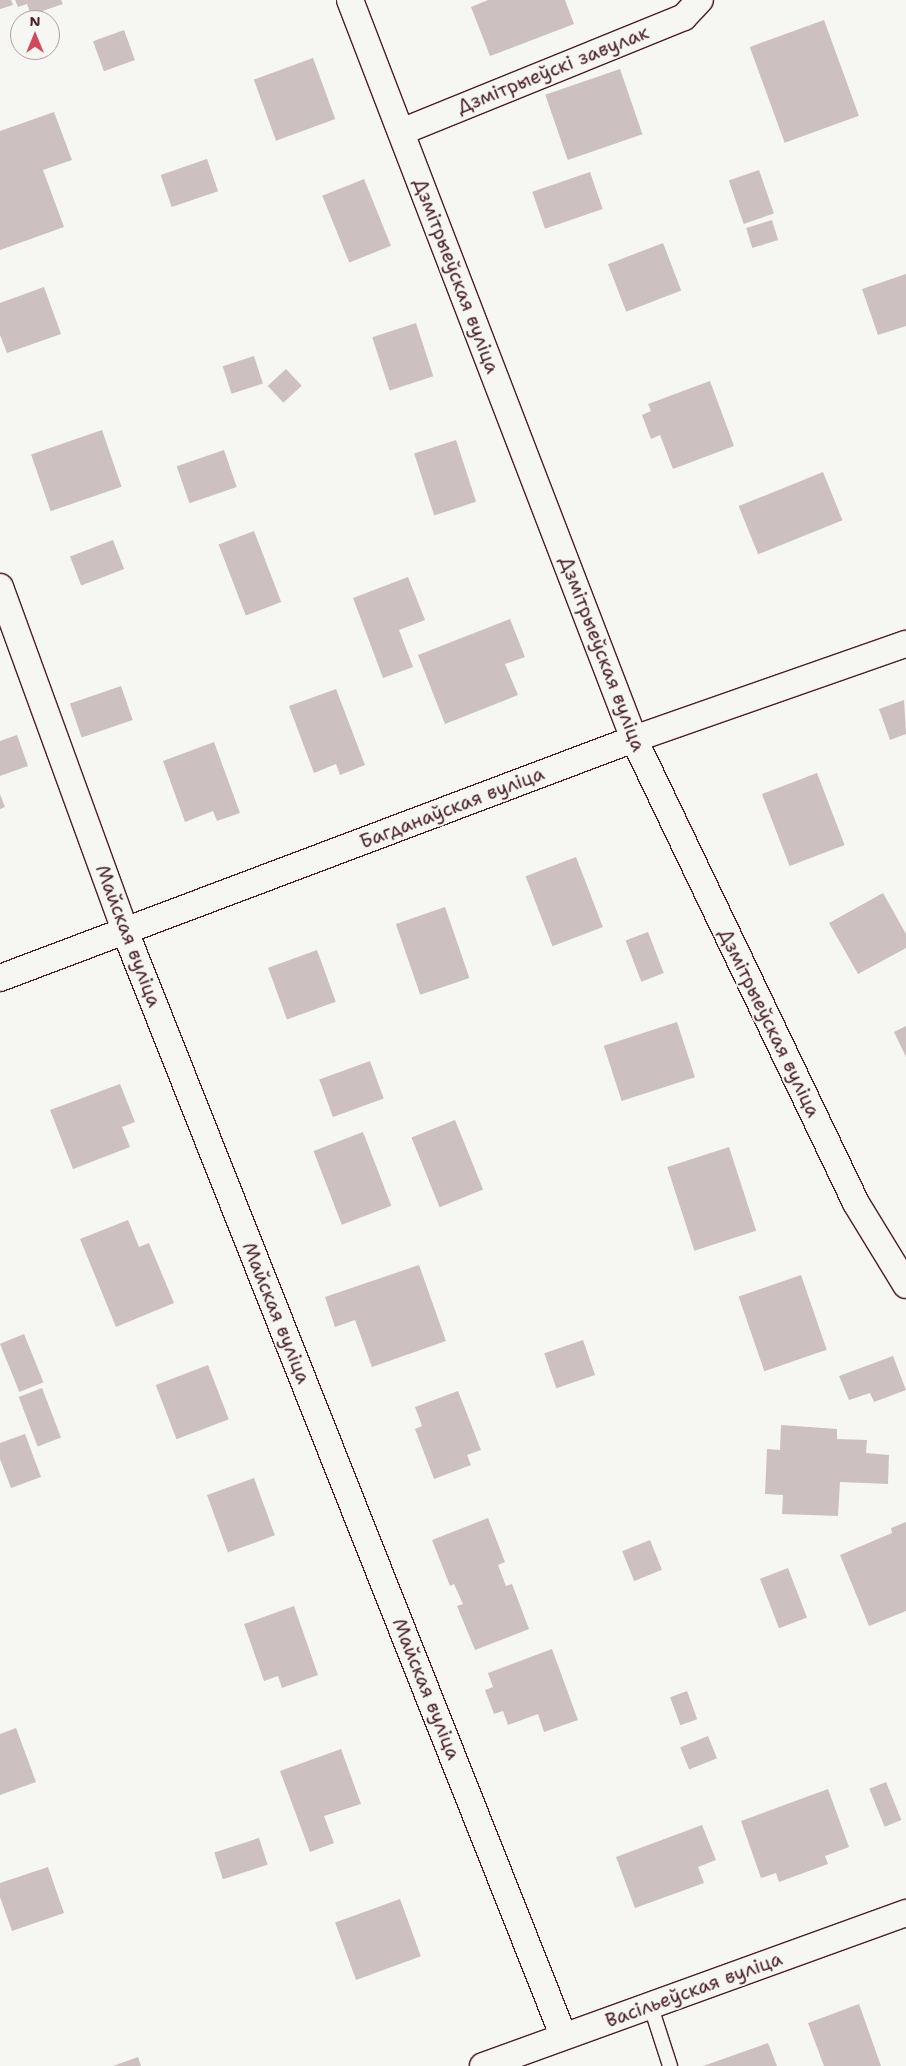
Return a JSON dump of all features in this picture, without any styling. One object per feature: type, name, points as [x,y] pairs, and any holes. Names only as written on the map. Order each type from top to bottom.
[{"type":"street","name":"Дзмітрыеўская вуліца","points":[[350,0],[634,739],[856,1203],[906,1285]]},
{"type":"street","name":"Дзмітрыеўскі завулак","points":[[401,132],[684,17],[700,0]]},
{"type":"street","name":"Майская вуліца","points":[[0,587],[125,932],[563,2035]]},
{"type":"street","name":"Багданаўская вуліца","points":[[0,978],[634,739],[906,644]]},
{"type":"street","name":"Васільеўская вуліца","points":[[483,2066],[563,2035],[651,2006],[906,1913]]},
{"type":"lane","points":[[651,2006],[670,2066]]},
{"type":"building","points":[[0,0],[11,0],[13,5],[0,9]]},
{"type":"building","points":[[15,0],[61,0],[63,4],[46,10],[29,10],[27,4],[18,7]]},
{"type":"building","points":[[488,0],[565,0],[574,24],[490,56],[471,7]]},
{"type":"building","points":[[824,20],[859,116],[785,143],[750,47]]},
{"type":"building","points":[[124,30],[135,60],[104,71],[93,41]]},
{"type":"building","points":[[313,58],[335,119],[276,141],[254,80]]},
{"type":"building","points":[[620,69],[642,134],[568,160],[545,95]]},
{"type":"building","points":[[54,112],[72,160],[43,170],[64,227],[0,250],[0,131]]},
{"type":"building","points":[[207,159],[218,191],[172,207],[161,175]]},
{"type":"building","points":[[759,170],[774,213],[744,224],[729,180]]},
{"type":"building","points":[[590,172],[603,209],[545,229],[532,192]]},
{"type":"building","points":[[364,179],[391,246],[349,263],[322,196]]},
{"type":"building","points":[[772,220],[778,240],[752,248],[746,228]]},
{"type":"building","points":[[663,243],[681,291],[626,312],[608,264]]},
{"type":"building","points":[[906,274],[906,326],[878,335],[862,289]]},
{"type":"building","points":[[44,287],[61,334],[7,353],[0,335],[0,303]]},
{"type":"building","points":[[416,323],[433,376],[390,390],[372,337]]},
{"type":"building","points":[[254,356],[263,384],[232,394],[223,366]]},
{"type":"building","points":[[286,369],[302,386],[283,403],[268,386]]},
{"type":"building","points":[[710,381],[734,446],[673,469],[660,435],[651,439],[642,415],[651,411],[648,404]]},
{"type":"building","points":[[102,430],[122,487],[51,511],[31,454]]},
{"type":"building","points":[[456,440],[476,502],[434,515],[414,454]]},
{"type":"building","points":[[224,450],[237,487],[189,503],[177,466]]},
{"type":"building","points":[[823,472],[842,520],[758,554],[739,506]]},
{"type":"building","points":[[254,531],[281,602],[246,616],[219,545]]},
{"type":"building","points":[[113,540],[124,569],[81,585],[70,556]]},
{"type":"building","points":[[408,577],[425,620],[399,630],[413,667],[383,678],[353,598]]},
{"type":"building","points":[[510,619],[525,657],[505,664],[518,695],[445,724],[418,655]]},
{"type":"building","points":[[121,686],[133,720],[82,738],[70,704]]},
{"type":"building","points":[[336,689],[365,765],[340,775],[336,764],[314,773],[289,706]]},
{"type":"building","points":[[904,700],[906,734],[890,740],[879,709]]},
{"type":"building","points":[[17,735],[28,766],[0,776],[0,741]]},
{"type":"building","points":[[214,742],[240,813],[217,821],[213,811],[185,822],[163,761]]},
{"type":"building","points":[[817,773],[845,845],[790,866],[762,794]]},
{"type":"building","points":[[0,794],[5,807],[0,809]]},
{"type":"building","points":[[576,857],[603,927],[552,946],[526,876]]},
{"type":"building","points":[[883,893],[906,934],[906,948],[858,974],[829,923]]},
{"type":"building","points":[[445,907],[469,978],[420,995],[396,924]]},
{"type":"building","points":[[648,932],[664,973],[641,982],[626,941]]},
{"type":"building","points":[[317,950],[336,1002],[287,1019],[268,968]]},
{"type":"building","points":[[677,1022],[695,1077],[622,1101],[604,1046]]},
{"type":"building","points":[[906,1026],[906,1057],[894,1032]]},
{"type":"building","points":[[370,1061],[384,1099],[333,1117],[319,1079]]},
{"type":"building","points":[[120,1084],[135,1122],[122,1127],[130,1147],[73,1169],[50,1110]]},
{"type":"building","points":[[455,1120],[483,1190],[440,1207],[411,1138]]},
{"type":"building","points":[[363,1132],[391,1206],[342,1225],[314,1151]]},
{"type":"building","points":[[729,1147],[756,1231],[694,1251],[667,1167]]},
{"type":"building","points":[[128,1220],[139,1247],[149,1243],[174,1303],[116,1327],[80,1239]]},
{"type":"building","points":[[419,1265],[446,1341],[372,1367],[355,1320],[335,1327],[325,1297]]},
{"type":"building","points":[[801,1275],[827,1350],[764,1371],[739,1296]]},
{"type":"building","points":[[24,1334],[43,1382],[19,1392],[0,1344]]},
{"type":"building","points":[[583,1340],[595,1375],[556,1388],[544,1353]]},
{"type":"building","points":[[893,1356],[906,1390],[874,1402],[870,1393],[849,1400],[839,1376]]},
{"type":"building","points":[[208,1365],[229,1419],[177,1439],[156,1385]]},
{"type":"building","points":[[42,1388],[61,1437],[38,1446],[19,1397]]},
{"type":"building","points":[[458,1391],[481,1450],[467,1455],[471,1465],[434,1479],[415,1429],[422,1426],[415,1407]]},
{"type":"building","points":[[781,1425],[837,1429],[837,1439],[867,1440],[866,1453],[889,1455],[888,1484],[840,1482],[838,1516],[782,1514],[783,1495],[765,1494],[767,1449],[780,1450]]},
{"type":"building","points":[[25,1434],[41,1477],[11,1488],[0,1459],[0,1443]]},
{"type":"building","points":[[254,1478],[275,1535],[228,1552],[207,1495]]},
{"type":"building","points":[[488,1518],[505,1562],[498,1565],[506,1586],[512,1584],[529,1629],[475,1650],[457,1606],[463,1604],[454,1584],[450,1586],[432,1540]]},
{"type":"building","points":[[906,1522],[906,1611],[869,1626],[840,1555],[892,1533],[891,1528]]},
{"type":"building","points":[[650,1540],[662,1570],[634,1581],[622,1551]]},
{"type":"building","points":[[788,1568],[807,1617],[779,1628],[760,1579]]},
{"type":"building","points":[[294,1606],[318,1675],[282,1688],[278,1676],[264,1681],[244,1624]]},
{"type":"building","points":[[552,1649],[578,1720],[544,1732],[538,1714],[508,1725],[503,1711],[494,1714],[485,1690],[493,1687],[488,1673]]},
{"type":"building","points":[[687,1691],[697,1719],[680,1725],[670,1697]]},
{"type":"building","points":[[16,1728],[36,1782],[0,1795],[0,1734]]},
{"type":"building","points":[[708,1736],[717,1758],[689,1769],[680,1747]]},
{"type":"building","points":[[341,1749],[361,1804],[324,1816],[334,1843],[310,1852],[280,1771]]},
{"type":"building","points":[[886,1782],[901,1820],[885,1827],[869,1789]]},
{"type":"building","points":[[828,1789],[849,1847],[825,1856],[828,1864],[779,1882],[776,1873],[761,1878],[741,1821]]},
{"type":"building","points":[[702,1825],[716,1860],[698,1867],[704,1883],[635,1908],[616,1857]]},
{"type":"building","points":[[259,1838],[268,1865],[223,1879],[214,1853]]},
{"type":"building","points":[[48,1867],[64,1913],[12,1931],[0,1897],[0,1883]]},
{"type":"building","points":[[400,1899],[421,1956],[356,1980],[335,1923]]},
{"type":"building","points":[[859,2004],[881,2066],[824,2066],[808,2023]]},
{"type":"building","points":[[768,2043],[777,2066],[703,2066]]},
{"type":"building","points":[[138,2057],[141,2066],[113,2066]]}]
